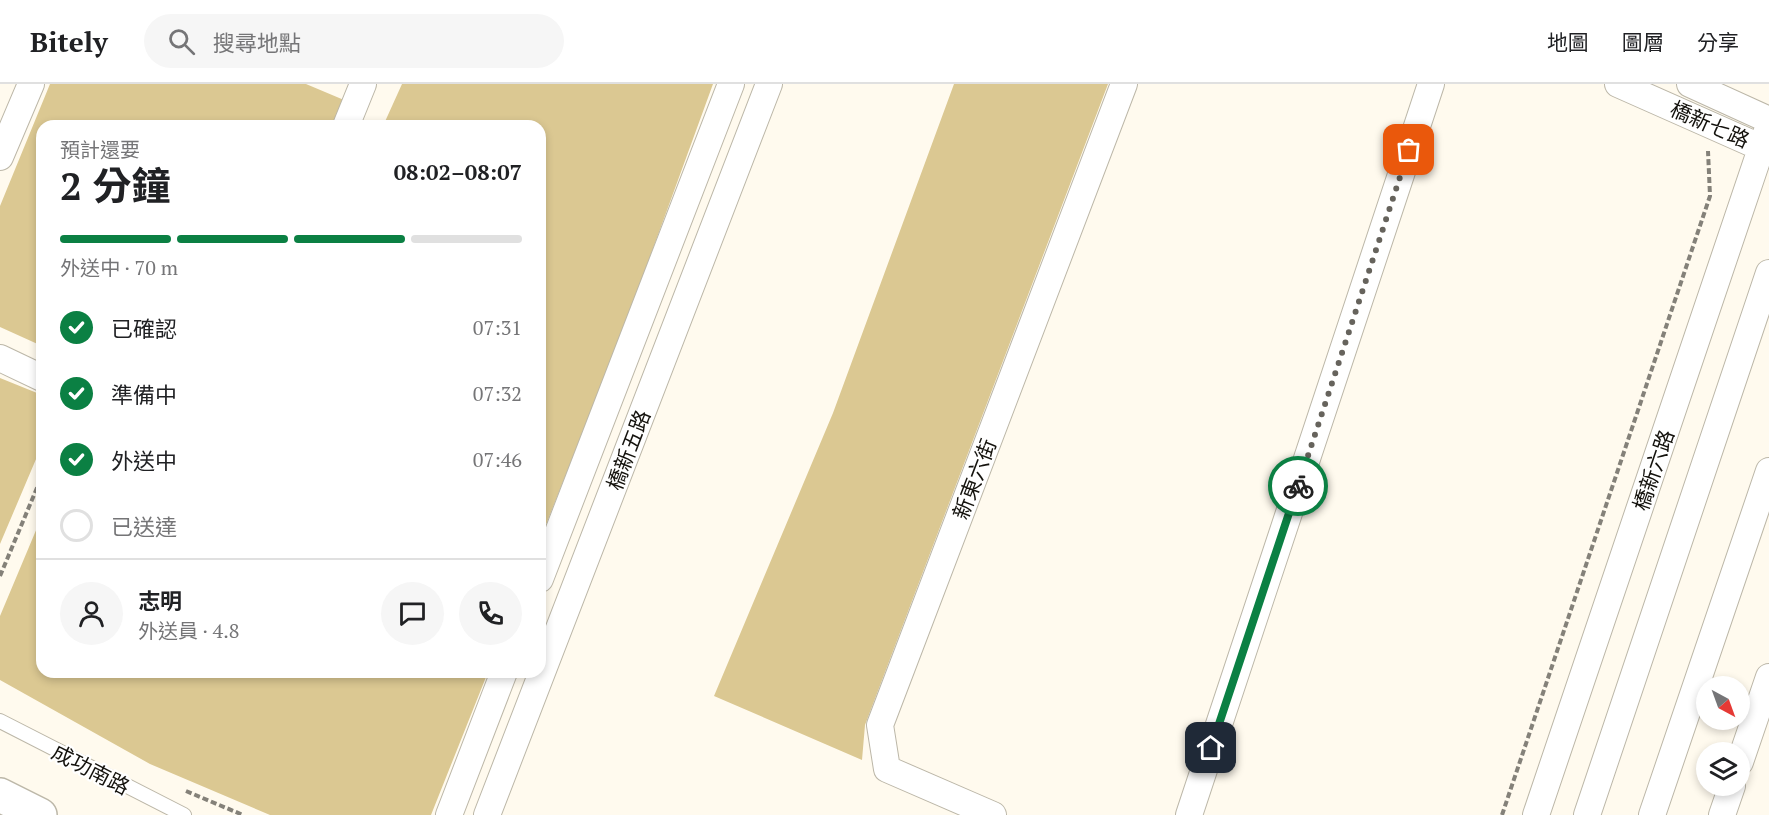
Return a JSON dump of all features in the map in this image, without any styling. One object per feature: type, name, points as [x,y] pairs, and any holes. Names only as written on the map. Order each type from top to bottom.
[{"type":"main road","points":[[0,795],[40,815]]},
{"type":"street","points":[[0,157],[31,84]]},
{"type":"street","points":[[348,120],[363,84]]},
{"type":"street","name":"橋新五路","points":[[546,563],[731,84]]},
{"type":"street","name":"橋新五路","points":[[546,662],[769,84]]},
{"type":"street","name":"新東六街","points":[[993,815],[887,769],[880,725],[1124,84]]},
{"type":"street","points":[[1189,815],[1431,84]]},
{"type":"street","name":"橋新七路","points":[[1618,84],[1766,141]]},
{"type":"street","name":"橋新七路","points":[[1690,84],[1769,120]]},
{"type":"street","name":"橋新六路","points":[[1536,815],[1766,141]]},
{"type":"street","points":[[1587,815],[1769,273]]},
{"type":"street","points":[[0,358],[36,375]]},
{"type":"street","points":[[1652,815],[1769,471]]},
{"type":"street","points":[[1747,742],[1769,677]]},
{"type":"street","points":[[449,815],[502,678]]},
{"type":"street","name":"橋新五路","points":[[487,815],[540,678]]},
{"type":"street","points":[[1722,815],[1729,796]]},
{"type":"lane","name":"成功南路","points":[[0,722],[184,815]]},
{"type":"path","points":[[1502,815],[1710,196],[1708,162]]},
{"type":"path","points":[[0,576],[36,490]]},
{"type":"shaded area","points":[[50,84],[306,84],[344,100],[335,120],[36,120],[36,343],[0,327],[0,206]]},
{"type":"shaded area","points":[[402,84],[713,84],[627,320],[546,525],[546,120],[386,120]]},
{"type":"shaded area","points":[[954,84],[1108,84],[865,725],[862,760],[714,696],[833,413]]},
{"type":"shaded area","points":[[0,378],[36,393],[36,459],[0,544]]},
{"type":"shaded area","points":[[36,530],[36,678],[486,678],[431,815],[270,815],[150,764],[0,680],[0,616]]},
{"type":"way so far","points":[[1298,486],[1409,150]]},
{"type":"route","points":[[1211,748],[1298,486]]}]
